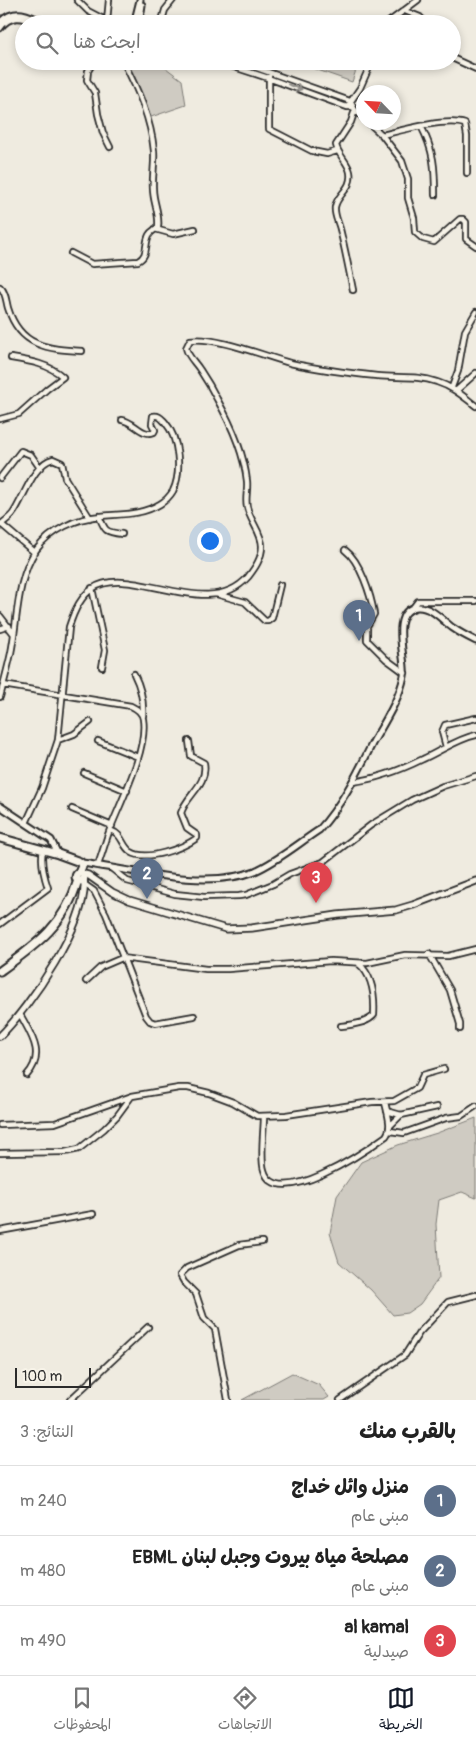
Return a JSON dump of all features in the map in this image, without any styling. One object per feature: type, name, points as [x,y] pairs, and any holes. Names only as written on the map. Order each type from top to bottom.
[{"type":"main road","points":[[0,838],[58,854],[82,863],[78,913],[72,927],[42,982],[20,1014],[0,1036]]},
{"type":"main road","points":[[0,971],[39,942],[57,924],[82,878],[88,875],[112,892],[141,904],[214,926],[239,930],[338,915],[396,910],[476,882]]},
{"type":"street","points":[[77,0],[88,11],[96,15]]},
{"type":"street","points":[[108,15],[109,0]]},
{"type":"street","points":[[137,15],[142,0]]},
{"type":"street","points":[[140,15],[142,0]]},
{"type":"street","points":[[164,15],[173,0]]},
{"type":"street","points":[[399,15],[418,0]]},
{"type":"street","points":[[405,11],[415,15]]},
{"type":"street","points":[[0,22],[7,16],[18,13],[26,15]]},
{"type":"street","points":[[0,28],[8,20],[15,18]]},
{"type":"street","points":[[461,62],[476,69]]},
{"type":"street","points":[[89,70],[87,80],[95,92],[103,133],[110,147]]},
{"type":"street","points":[[71,253],[92,264],[138,261],[146,254],[149,236],[158,227],[159,222],[153,192],[154,154],[150,125],[127,70]]},
{"type":"street","points":[[250,70],[314,88],[350,101],[354,108],[351,122],[336,145],[337,151],[350,173],[347,189],[336,202],[335,214],[340,228],[353,290]]},
{"type":"street","points":[[258,70],[313,94],[354,108]]},
{"type":"street","points":[[347,107],[360,88],[368,70]]},
{"type":"street","points":[[269,75],[269,129],[312,151],[327,154],[337,151]]},
{"type":"street","points":[[313,94],[314,88]]},
{"type":"street","points":[[382,135],[421,126],[451,123],[465,124],[468,173]]},
{"type":"street","points":[[421,126],[433,155],[435,195]]},
{"type":"street","points":[[377,130],[398,155],[404,166],[408,179],[408,198],[414,218],[415,232],[423,239],[434,242],[460,219],[463,219],[466,222],[466,239],[476,246]]},
{"type":"street","points":[[155,229],[173,234],[195,229]]},
{"type":"street","points":[[0,287],[5,292],[10,315],[15,325],[30,341],[50,348],[82,351]]},
{"type":"street","points":[[455,389],[465,331],[476,312]]},
{"type":"street","points":[[26,823],[42,788],[58,740],[69,627],[75,611],[86,594],[92,588],[104,584],[122,582],[184,593],[215,593],[226,591],[244,581],[257,565],[262,547],[261,540],[247,508],[247,480],[239,448],[224,410],[188,354],[186,348],[190,340],[196,339],[218,343],[292,363],[379,376],[417,377],[455,389],[476,406]]},
{"type":"street","points":[[0,419],[19,414],[63,377],[56,370],[11,358]]},
{"type":"street","points":[[455,389],[476,373]]},
{"type":"street","points":[[0,697],[14,634],[22,582],[29,563],[45,540],[64,526],[90,518],[135,514],[159,504],[168,498],[174,490],[177,474],[177,451],[176,441],[169,426],[161,418],[156,415],[153,416],[152,424],[155,430],[147,434],[132,423],[122,420]]},
{"type":"street","points":[[0,478],[21,450],[31,455],[40,468]]},
{"type":"street","points":[[35,553],[1,525],[15,511],[26,488],[40,468],[49,460],[53,459],[62,463],[65,478],[90,518]]},
{"type":"street","points":[[99,516],[105,530],[122,534]]},
{"type":"street","points":[[345,550],[351,554],[372,603],[374,614],[367,626],[367,640],[386,659],[405,673]]},
{"type":"street","points":[[215,593],[245,602],[265,621],[268,621],[272,618],[280,585]]},
{"type":"street","points":[[92,588],[105,650],[102,667]]},
{"type":"street","points":[[82,863],[137,873],[228,879],[257,870],[275,860],[320,830],[328,821],[352,782],[394,703],[405,673],[400,630],[403,620],[418,601],[476,601]]},
{"type":"street","points":[[412,609],[418,607],[426,608],[461,634],[476,641]]},
{"type":"street","points":[[0,616],[14,634]]},
{"type":"street","points":[[0,629],[9,626]]},
{"type":"street","points":[[98,865],[138,758],[144,726],[144,704],[142,693],[134,674]]},
{"type":"street","points":[[3,685],[131,706],[137,708],[143,717]]},
{"type":"street","points":[[446,748],[442,732],[445,725],[476,718]]},
{"type":"street","points":[[58,740],[74,734],[90,722]]},
{"type":"street","points":[[352,782],[389,773],[423,760],[460,740],[476,734]]},
{"type":"street","points":[[98,741],[138,758]]},
{"type":"street","points":[[72,809],[111,828],[119,834],[126,848],[132,853],[142,855],[162,853],[183,846],[197,838],[187,828],[181,813],[187,800],[199,788],[205,766],[204,763],[191,756],[189,741]]},
{"type":"street","points":[[84,773],[127,791]]},
{"type":"street","points":[[111,868],[127,881],[175,894],[204,897],[239,896],[263,888],[290,874],[323,862],[371,825],[412,800],[438,788],[476,776]]},
{"type":"street","points":[[0,806],[50,840],[58,854]]},
{"type":"street","points":[[0,924],[48,888],[44,877],[43,850]]},
{"type":"street","points":[[82,878],[94,891],[106,914],[122,958],[146,1016],[150,1021],[160,1023],[194,1016]]},
{"type":"street","points":[[86,981],[101,967],[122,958],[206,969],[332,961],[359,964],[405,955],[455,955],[476,950]]},
{"type":"street","points":[[429,954],[450,990],[460,1029]]},
{"type":"street","points":[[342,1026],[371,1019],[374,1015],[374,993],[366,971],[359,964]]},
{"type":"street","points":[[20,1014],[34,1042],[36,1052],[36,1062],[27,1076]]},
{"type":"street","points":[[0,1125],[55,1123],[132,1096],[188,1088],[233,1102],[256,1116],[286,1116],[394,1100],[417,1088],[423,1076],[444,1069]]},
{"type":"street","points":[[0,1153],[65,1152],[79,1149],[117,1116],[132,1096]]},
{"type":"street","points":[[385,1102],[390,1128]]},
{"type":"street","points":[[390,1128],[404,1134],[446,1118],[461,1116],[476,1106]]},
{"type":"street","points":[[387,1111],[401,1115],[437,1107]]},
{"type":"street","points":[[264,1116],[264,1170],[269,1179],[283,1185],[295,1184],[326,1173],[384,1138],[401,1115]]},
{"type":"street","points":[[0,1231],[93,1214]]},
{"type":"street","points":[[228,1400],[215,1328],[204,1318],[196,1294],[180,1275],[187,1268],[239,1245],[262,1242]]},
{"type":"street","points":[[340,1400],[405,1355],[419,1333],[448,1302],[476,1294]]},
{"type":"street","points":[[70,1400],[148,1327]]},
{"type":"shaded area","points":[[130,70],[169,70],[182,80],[186,105],[151,117]]},
{"type":"shaded area","points":[[318,70],[356,70],[352,82]]},
{"type":"shaded area","points":[[476,1118],[476,1198],[462,1192],[439,1200],[436,1224],[439,1278],[420,1304],[407,1313],[393,1315],[371,1290],[339,1262],[330,1233],[337,1196],[361,1162],[398,1145]]},
{"type":"shaded area","points":[[292,1373],[319,1385],[329,1397],[324,1400],[242,1400]]},
{"type":"place","name":"منزل وائل خداج","points":[[359,641]]},
{"type":"place","name":"مصلحة مياه بيروت وجبل لبنان EBML","points":[[147,899]]},
{"type":"place","name":"al kamal","points":[[316,903]]}]
